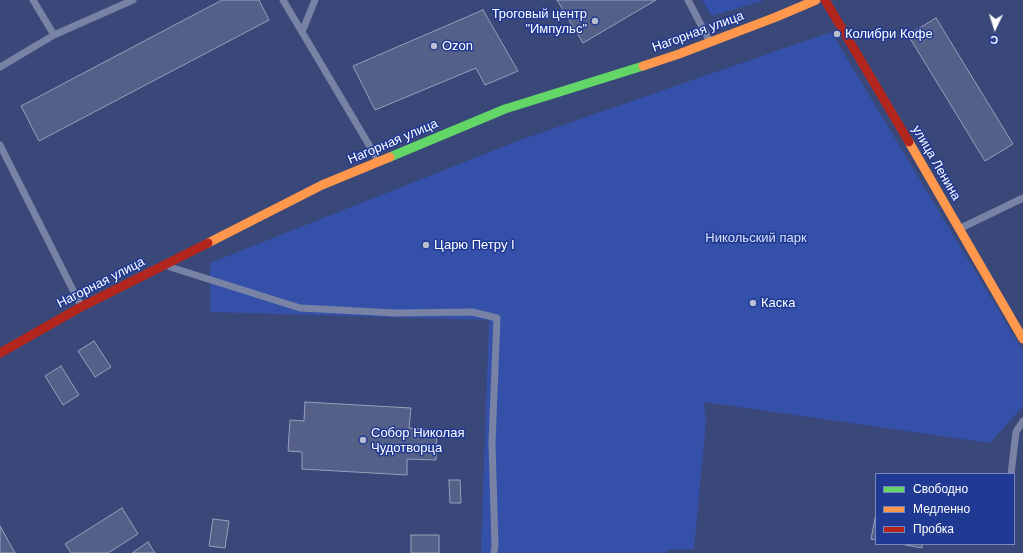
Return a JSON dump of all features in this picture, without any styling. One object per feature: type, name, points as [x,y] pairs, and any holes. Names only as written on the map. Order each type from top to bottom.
[{"type":"street","name":"Нагорная улица","points":[[0,353],[81,307],[322,185],[505,109],[650,64],[776,17],[816,0]]},
{"type":"street","name":"улица Ленина","points":[[825,0],[1023,339]]},
{"type":"lane","points":[[34,0],[54,35]]},
{"type":"lane","points":[[0,67],[54,35],[133,0]]},
{"type":"lane","points":[[283,0],[379,162]]},
{"type":"lane","points":[[302,32],[316,0]]},
{"type":"lane","points":[[688,0],[710,42]]},
{"type":"lane","points":[[0,145],[81,307]]},
{"type":"lane","points":[[959,229],[1023,198]]},
{"type":"lane","points":[[164,265],[300,308],[396,313],[472,312],[497,318],[492,443],[494,553]]},
{"type":"lane","points":[[1011,473],[1016,432],[1023,421]]},
{"type":"green space","points":[[702,0],[765,0],[712,16]]},
{"type":"green space","name":"Никольский парк","points":[[831,32],[1023,351],[1023,406],[990,443],[704,402],[706,422],[694,549],[667,550],[667,553],[481,553],[489,320],[210,312],[210,263],[520,140]]},
{"type":"building","points":[[222,0],[259,0],[269,20],[39,141],[21,106]]},
{"type":"building","name":"Троговый центр \"Импульс\"","points":[[557,0],[656,0],[583,43]]},
{"type":"building","points":[[483,10],[518,71],[485,85],[476,68],[375,110],[353,66]]},
{"type":"building","points":[[936,18],[1013,144],[985,161],[908,35]]},
{"type":"building","points":[[94,341],[111,367],[95,377],[78,351]]},
{"type":"building","points":[[61,366],[79,395],[63,405],[45,376]]},
{"type":"building","name":"Собор Николая Чудотворца","points":[[305,402],[411,408],[409,428],[437,430],[436,460],[407,459],[407,475],[302,469],[302,452],[288,451],[290,420],[304,421]]},
{"type":"building","points":[[449,480],[460,480],[461,503],[450,503]]},
{"type":"building","points":[[122,508],[138,534],[108,553],[71,553],[65,544]]},
{"type":"building","points":[[875,518],[875,540],[871,539]]},
{"type":"building","points":[[213,519],[229,521],[225,548],[209,546]]},
{"type":"building","points":[[0,526],[15,553],[0,553]]},
{"type":"building","points":[[411,535],[439,535],[439,553],[411,553]]},
{"type":"building","points":[[148,542],[155,553],[132,553]]},
{"type":"building","points":[[906,545],[922,545],[922,548]]},
{"type":"traffic: fast","points":[[390,157],[505,109],[643,66]]},
{"type":"traffic: slow","points":[[643,66],[776,17],[816,0]]},
{"type":"traffic: slow","points":[[909,142],[1023,339]]},
{"type":"traffic: slow","points":[[208,243],[322,185],[390,157]]},
{"type":"traffic: jam","points":[[825,0],[909,142]]},
{"type":"traffic: jam","points":[[0,353],[81,307],[208,243]]},
{"type":"place","name":"Троговый центр \"Импульс\"","points":[[595,21]]},
{"type":"place","name":"Колибри Кофе","points":[[837,34]]},
{"type":"place","name":"Ozon","points":[[434,46]]},
{"type":"place","name":"Царю Петру I","points":[[426,245]]},
{"type":"place","name":"Каска","points":[[753,303]]},
{"type":"place","name":"Собор Николая Чудотворца","points":[[363,440]]}]
